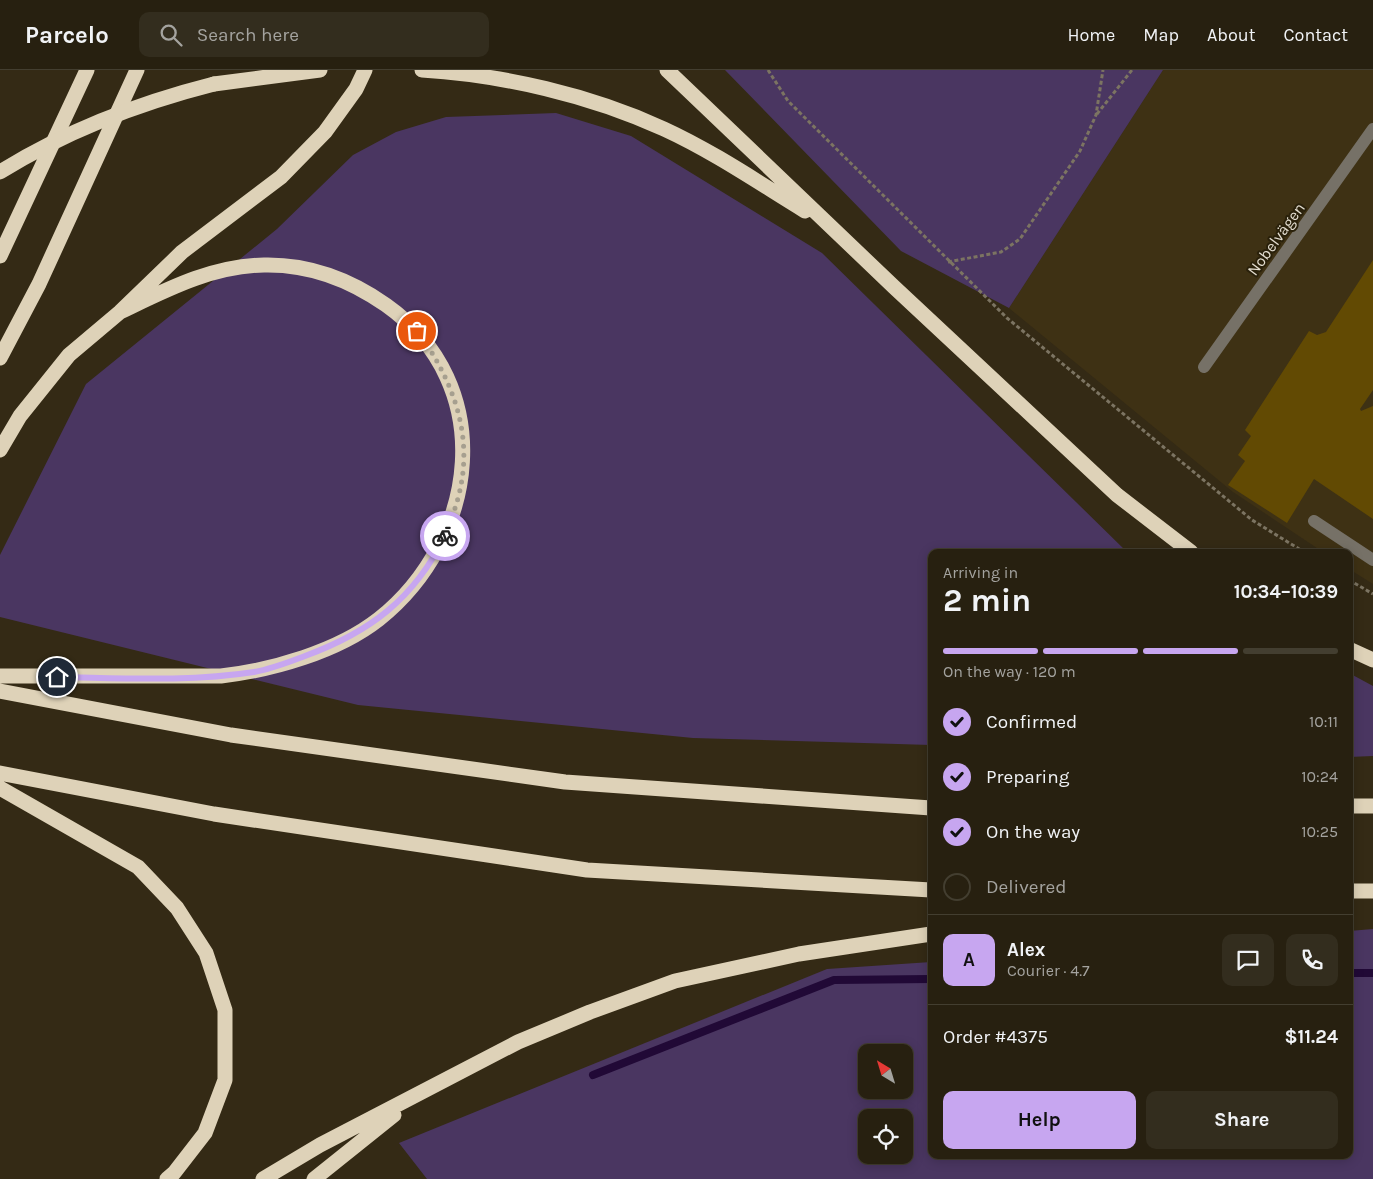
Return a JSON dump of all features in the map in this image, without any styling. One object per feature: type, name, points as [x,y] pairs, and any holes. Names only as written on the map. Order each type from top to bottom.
[{"type":"highway","points":[[0,256],[88,70]]},
{"type":"highway","points":[[0,358],[39,284],[137,70]]},
{"type":"highway","points":[[0,172],[91,124],[147,102],[214,84],[270,75],[320,70]]},
{"type":"highway","points":[[0,450],[20,416],[64,362],[120,312],[182,252],[280,177],[325,132],[356,89],[365,70]]},
{"type":"highway","points":[[422,70],[455,72],[504,80],[609,107],[664,129],[730,164],[832,228]]},
{"type":"highway","points":[[667,70],[832,228],[1117,495],[1186,549]]},
{"type":"highway","points":[[0,676],[221,676],[257,672],[325,649],[376,621],[399,602],[434,559],[455,508],[462,484],[462,432],[448,380],[434,354],[417,331],[398,313],[374,296],[351,283],[323,272],[292,266],[262,265],[226,270],[194,278],[120,312]]},
{"type":"highway","points":[[1353,651],[1373,660]]},
{"type":"highway","points":[[0,691],[231,735],[565,782],[928,808]]},
{"type":"highway","points":[[0,773],[214,814],[587,870],[928,890]]},
{"type":"highway","points":[[0,788],[138,867],[176,908],[206,953],[225,1010],[224,1080],[205,1133],[174,1173],[166,1179]]},
{"type":"highway","points":[[1353,806],[1373,806]]},
{"type":"highway","points":[[1353,891],[1373,891]]},
{"type":"highway","points":[[263,1179],[320,1145],[518,1042],[590,1012],[674,981],[799,954],[928,934]]},
{"type":"highway","points":[[314,1179],[421,1093]]},
{"type":"street","name":"Nobelvägen","points":[[1204,367],[1373,129]]},
{"type":"street","points":[[1314,521],[1373,560]]},
{"type":"path","points":[[768,70],[788,100],[948,262],[1007,318],[1252,520],[1299,549]]},
{"type":"path","points":[[1096,115],[1103,70]]},
{"type":"path","points":[[948,262],[1001,252],[1020,239],[1080,151],[1096,115],[1132,70]]},
{"type":"path","points":[[1353,582],[1373,594]]},
{"type":"shaded area","points":[[725,70],[1163,70],[1009,308],[901,251]]},
{"type":"shaded area","points":[[1163,70],[1373,70],[1373,584],[1353,572],[1353,549],[1318,549],[1233,492],[1009,308]]},
{"type":"shaded area","points":[[556,113],[631,136],[822,253],[1124,549],[928,549],[928,745],[693,738],[358,705],[0,617],[0,555],[86,384],[277,229],[353,155],[396,132],[446,117]]},
{"type":"shaded area","points":[[1353,675],[1373,686],[1373,756],[1353,757]]},
{"type":"shaded area","points":[[1373,929],[1373,1179],[427,1179],[399,1143],[827,969],[928,962],[928,1159],[1353,1159],[1353,931]]},
{"type":"building","points":[[1373,260],[1373,390],[1360,409],[1361,411],[1373,406],[1373,519],[1314,479],[1287,523],[1228,485],[1245,461],[1238,455],[1251,436],[1245,430],[1309,331],[1317,335],[1326,332]]},
{"type":"waterway","points":[[1353,973],[1373,973]]},
{"type":"waterway","points":[[593,1075],[834,980],[928,979]]},
{"type":"way so far","points":[[417,331],[434,354],[448,380],[462,432],[462,484],[445,536]]},
{"type":"route","points":[[57,677],[221,676],[257,672],[292,661],[325,649],[376,621],[399,602],[416,582],[434,559],[445,536]]}]
